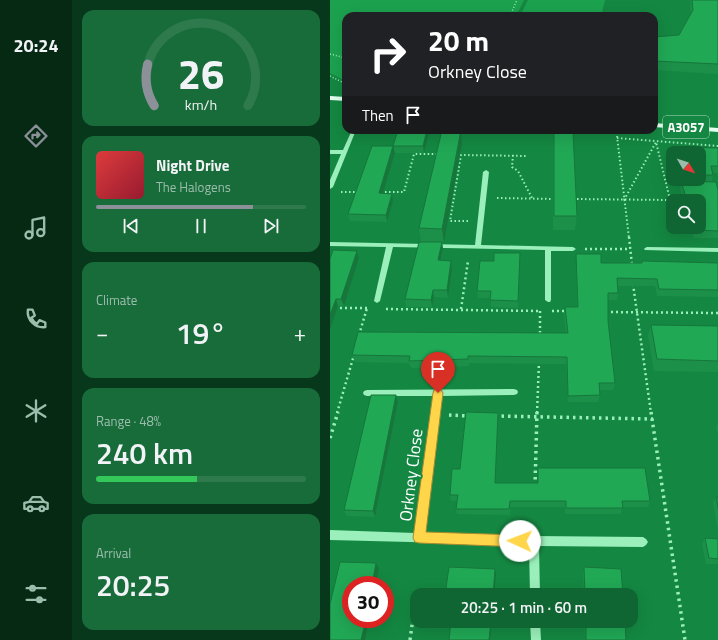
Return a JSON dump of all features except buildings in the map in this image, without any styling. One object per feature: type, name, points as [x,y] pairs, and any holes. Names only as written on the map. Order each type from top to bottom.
[{"type":"main road","points":[[330,98],[342,100]]},
{"type":"main road","name":"A3057","points":[[658,125],[718,130]]},
{"type":"street","points":[[330,187],[352,134]]},
{"type":"street","points":[[330,152],[345,152]]},
{"type":"street","points":[[478,247],[486,172]]},
{"type":"street","points":[[330,244],[573,249]]},
{"type":"street","points":[[377,301],[390,245]]},
{"type":"street","points":[[548,249],[548,300]]},
{"type":"street","points":[[647,249],[718,250]]},
{"type":"street","points":[[367,393],[514,392]]},
{"type":"street","name":"Orkney Close","points":[[419,538],[438,393]]},
{"type":"street","name":"Orkney Close","points":[[330,535],[534,541],[643,542]]},
{"type":"street","points":[[534,541],[535,588]]},
{"type":"street","points":[[536,628],[536,640]]},
{"type":"path","points":[[512,12],[517,0]]},
{"type":"path","points":[[330,54],[342,57]]},
{"type":"path","points":[[330,76],[342,82]]},
{"type":"path","points":[[632,272],[617,137],[656,142],[718,146]]},
{"type":"path","points":[[624,200],[656,142]]},
{"type":"path","points":[[656,142],[669,194]]},
{"type":"path","points":[[375,192],[404,192],[414,154],[445,155]]},
{"type":"path","points":[[513,155],[512,167],[518,171],[532,198]]},
{"type":"path","points":[[337,192],[360,192]]},
{"type":"path","points":[[508,198],[562,199]]},
{"type":"path","points":[[570,199],[666,200]]},
{"type":"path","points":[[573,249],[630,249]]},
{"type":"path","points":[[461,309],[468,261]]},
{"type":"path","points":[[633,280],[636,312],[685,640]]},
{"type":"path","points":[[330,308],[375,308]]},
{"type":"path","points":[[358,337],[367,308]]},
{"type":"path","points":[[382,308],[572,311]]},
{"type":"path","points":[[539,341],[540,311]]},
{"type":"path","points":[[604,312],[718,313]]},
{"type":"path","points":[[330,438],[332,425],[354,352]]},
{"type":"path","points":[[535,488],[539,356]]},
{"type":"path","points":[[435,415],[474,416]]},
{"type":"path","points":[[490,416],[653,419]]},
{"type":"path","points":[[410,640],[412,628]]},
{"type":"green space","points":[[330,0],[524,0],[518,12],[342,12],[342,79],[330,73]]},
{"type":"green space","points":[[528,0],[605,0],[602,12],[522,12]]},
{"type":"route","points":[[438,393],[419,538],[520,541]]}]
